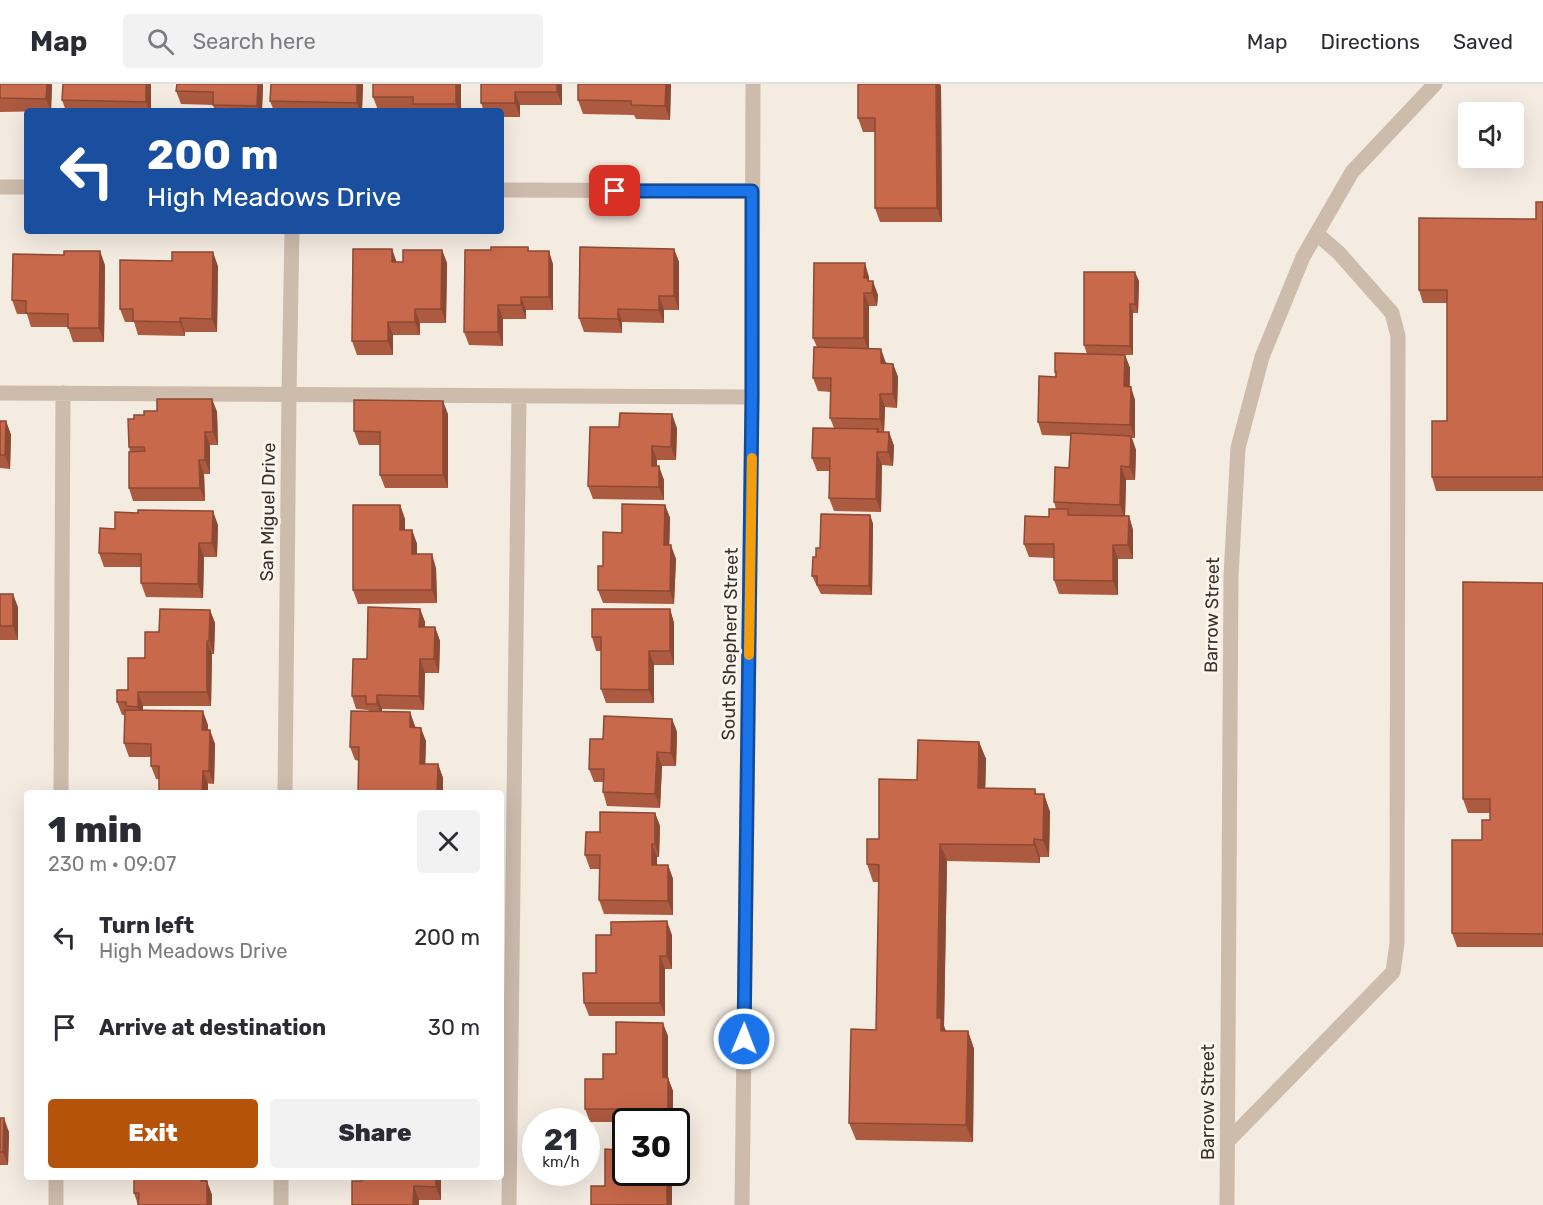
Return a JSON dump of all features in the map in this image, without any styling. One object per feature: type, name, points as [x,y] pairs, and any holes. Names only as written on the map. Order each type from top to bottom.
[{"type":"street","name":"South Shepherd Street","points":[[742,1205],[752,397],[753,84]]},
{"type":"street","name":"Barrow Street","points":[[1227,1205],[1231,576],[1238,448],[1262,357],[1303,257],[1352,172],[1435,84]]},
{"type":"street","points":[[0,187],[24,187]]},
{"type":"street","points":[[504,190],[752,191]]},
{"type":"street","name":"San Miguel Drive","points":[[285,790],[292,234]]},
{"type":"street","points":[[1228,1141],[1393,972],[1397,943],[1398,336],[1392,313],[1339,253],[1317,234]]},
{"type":"street","points":[[0,393],[752,397]]},
{"type":"street","points":[[61,790],[63,393]]},
{"type":"street","points":[[509,1205],[519,396]]},
{"type":"street","points":[[56,1180],[56,1205]]},
{"type":"street","points":[[281,1180],[281,1205]]},
{"type":"building","points":[[0,84],[47,84],[46,99],[0,98]]},
{"type":"building","points":[[63,84],[146,84],[146,102],[62,100]]},
{"type":"building","points":[[177,84],[258,84],[257,106],[213,105],[213,92],[176,91]]},
{"type":"building","points":[[271,84],[357,84],[357,103],[270,101]]},
{"type":"building","points":[[373,84],[456,84],[456,104],[413,104],[413,97],[373,97]]},
{"type":"building","points":[[481,84],[557,84],[557,92],[515,92],[515,103],[481,103]]},
{"type":"building","points":[[578,84],[666,84],[665,106],[631,105],[631,101],[578,100]]},
{"type":"building","points":[[858,84],[936,84],[937,208],[875,208],[875,118],[858,118]]},
{"type":"building","points":[[1536,202],[1543,202],[1543,477],[1432,477],[1432,421],[1447,421],[1447,290],[1419,290],[1419,218],[1536,219]]},
{"type":"building","points":[[491,247],[528,247],[528,251],[549,251],[549,297],[521,297],[521,305],[498,305],[498,332],[464,332],[465,250],[491,250]]},
{"type":"building","points":[[580,247],[674,249],[674,296],[659,296],[659,310],[618,309],[618,319],[579,318]]},
{"type":"building","points":[[353,249],[392,249],[392,262],[403,262],[403,250],[442,250],[441,309],[415,309],[415,322],[388,322],[388,341],[352,341]]},
{"type":"building","points":[[64,251],[100,251],[99,328],[68,328],[68,314],[26,313],[26,301],[12,300],[13,254],[64,255]]},
{"type":"building","points":[[172,252],[213,252],[212,319],[180,318],[180,322],[133,321],[133,309],[120,309],[120,260],[172,261]]},
{"type":"building","points":[[814,263],[865,263],[864,278],[873,281],[872,293],[864,293],[864,338],[813,338]]},
{"type":"building","points":[[1084,272],[1135,272],[1135,304],[1130,304],[1130,346],[1084,345]]},
{"type":"building","points":[[814,347],[881,349],[881,363],[893,364],[893,394],[880,394],[880,419],[830,418],[831,378],[813,378]]},
{"type":"building","points":[[1055,353],[1125,355],[1124,386],[1131,387],[1130,425],[1038,422],[1039,376],[1056,377]]},
{"type":"building","points":[[157,399],[212,399],[213,432],[205,432],[205,460],[199,460],[200,488],[129,488],[129,452],[145,451],[144,447],[129,447],[128,419],[134,419],[134,415],[144,415],[144,411],[157,411]]},
{"type":"building","points":[[354,400],[443,401],[443,475],[380,475],[380,432],[354,431]]},
{"type":"building","points":[[620,413],[672,414],[671,447],[652,446],[652,466],[659,466],[659,487],[588,486],[590,427],[619,427]]},
{"type":"building","points":[[0,421],[6,421],[5,455],[0,455]]},
{"type":"building","points":[[813,428],[878,429],[877,432],[889,432],[888,452],[877,452],[876,499],[829,498],[830,458],[812,458]]},
{"type":"building","points":[[1071,433],[1131,436],[1130,467],[1121,466],[1120,505],[1054,502],[1055,467],[1069,468]]},
{"type":"building","points":[[622,504],[665,505],[664,545],[671,545],[670,591],[598,590],[598,566],[603,566],[603,532],[622,533]]},
{"type":"building","points":[[353,505],[400,505],[400,530],[412,530],[412,554],[432,554],[432,590],[353,590]]},
{"type":"building","points":[[1049,509],[1068,509],[1068,515],[1129,516],[1128,545],[1113,545],[1113,581],[1054,580],[1054,544],[1024,544],[1025,516],[1049,517]]},
{"type":"building","points":[[138,510],[213,511],[212,543],[199,543],[198,584],[141,583],[141,554],[99,553],[100,528],[115,529],[115,512],[138,513]]},
{"type":"building","points":[[821,514],[870,515],[869,586],[817,585],[817,576],[812,576],[813,557],[816,557],[816,548],[820,548]]},
{"type":"building","points":[[1463,582],[1543,583],[1543,934],[1452,933],[1452,840],[1482,840],[1482,820],[1490,820],[1490,799],[1463,799]]},
{"type":"building","points":[[0,594],[13,594],[13,626],[0,626]]},
{"type":"building","points":[[368,607],[420,609],[419,627],[435,627],[434,659],[420,659],[419,696],[377,695],[377,704],[366,704],[366,696],[352,696],[353,659],[367,659]]},
{"type":"building","points":[[160,609],[210,610],[209,641],[207,641],[207,692],[138,692],[138,707],[126,706],[126,702],[117,702],[117,690],[128,690],[128,658],[145,658],[145,632],[159,632]]},
{"type":"building","points":[[592,609],[670,609],[670,651],[649,651],[649,690],[601,689],[601,637],[592,637]]},
{"type":"building","points":[[125,710],[203,711],[202,730],[210,730],[209,771],[203,771],[202,790],[159,790],[159,766],[151,766],[151,744],[124,743]]},
{"type":"building","points":[[351,711],[410,712],[410,727],[421,728],[420,764],[438,764],[437,790],[358,790],[359,747],[350,747]]},
{"type":"building","points":[[604,716],[672,719],[671,753],[657,752],[655,794],[603,792],[604,769],[589,769],[590,739],[603,739]]},
{"type":"building","points":[[918,740],[979,742],[978,788],[1035,789],[1035,794],[1044,794],[1043,840],[1034,839],[1034,845],[940,844],[937,1018],[941,1018],[941,1031],[968,1031],[966,1125],[849,1123],[851,1029],[876,1030],[879,865],[867,864],[867,839],[879,839],[879,779],[917,780]]},
{"type":"building","points":[[600,812],[655,813],[652,865],[668,865],[668,901],[599,900],[600,855],[585,855],[586,832],[600,832]]},
{"type":"building","points":[[667,921],[667,956],[660,956],[660,1003],[584,1003],[583,973],[596,973],[596,935],[611,935],[611,922]]},
{"type":"building","points":[[616,1022],[663,1023],[663,1077],[668,1078],[668,1108],[585,1108],[585,1079],[603,1079],[603,1054],[616,1054]]},
{"type":"building","points":[[0,1118],[4,1118],[3,1152],[0,1152]]},
{"type":"building","points":[[605,1149],[612,1150],[612,1186],[667,1186],[667,1205],[591,1205],[591,1186],[605,1186]]},
{"type":"building","points":[[134,1180],[201,1180],[207,1181],[207,1205],[138,1205],[139,1193],[134,1193]]},
{"type":"building","points":[[436,1180],[436,1187],[414,1186],[413,1205],[352,1205],[352,1181]]},
{"type":"slow traffic","points":[[749,655],[752,458]]},
{"type":"route","points":[[615,191],[752,191],[752,397],[744,1039]]}]
